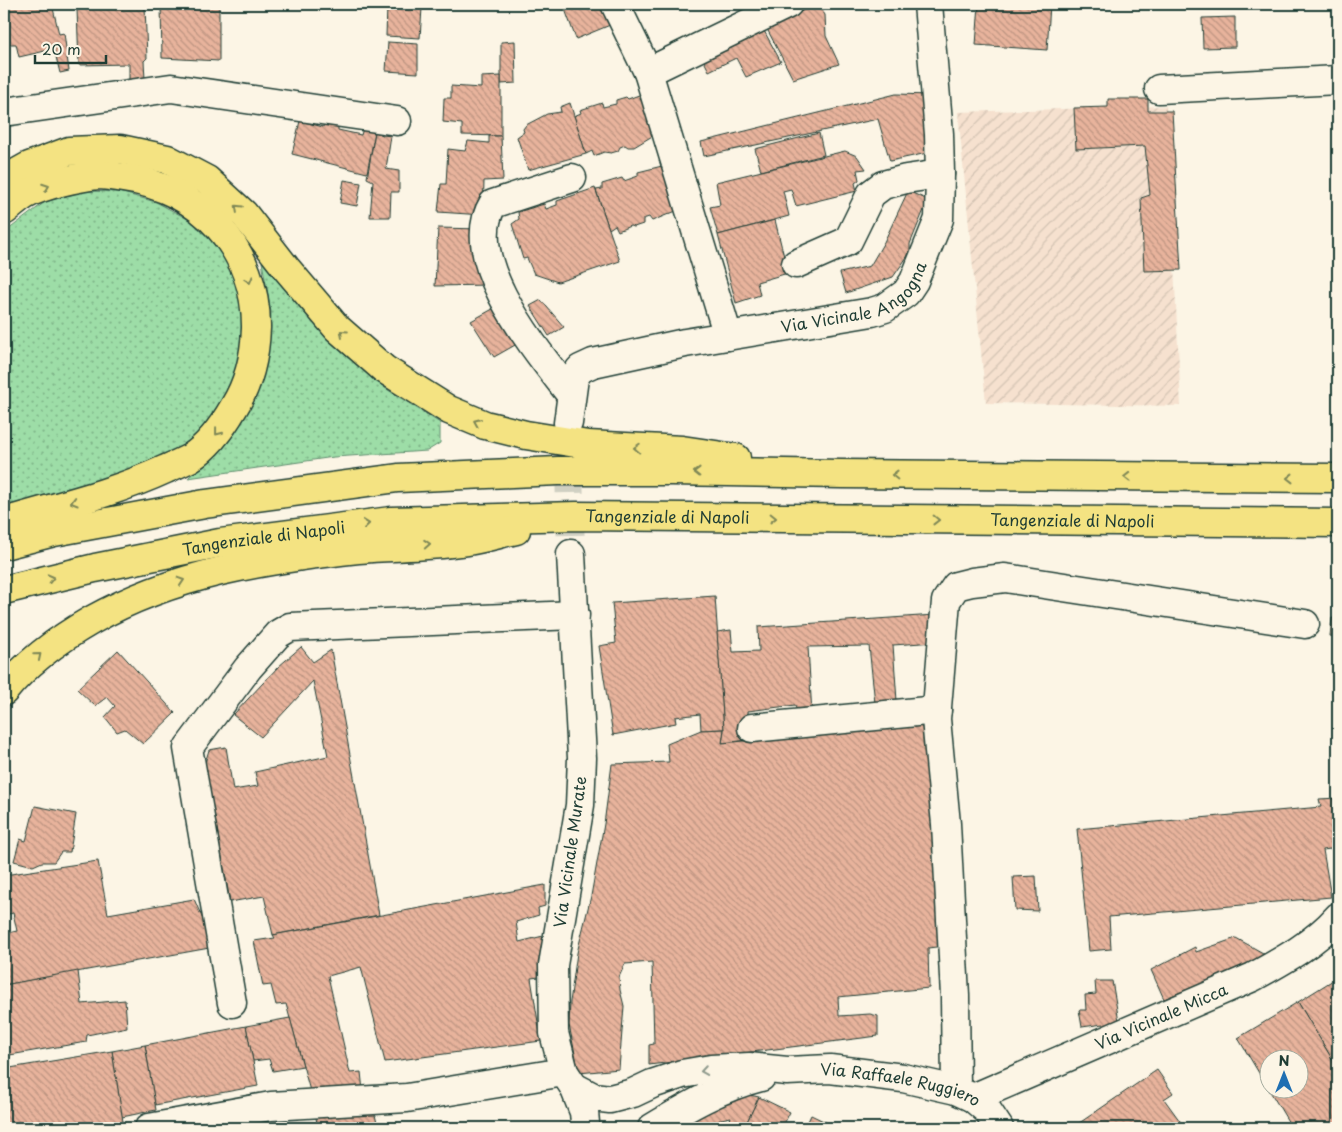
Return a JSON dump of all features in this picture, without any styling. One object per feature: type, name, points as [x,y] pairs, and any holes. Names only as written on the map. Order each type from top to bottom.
[{"type":"highway","points":[[4,180],[29,166],[69,151],[120,148],[166,159],[207,180],[244,214],[286,268],[337,328],[384,368],[449,410],[485,425],[534,437],[588,445],[682,450],[841,474]]},
{"type":"highway","points":[[4,211],[26,195],[60,182],[99,175],[142,181],[176,194],[200,209],[221,230],[237,252],[250,279],[256,312],[253,363],[248,381],[225,422],[210,442],[190,458],[140,481],[96,496],[4,522]]},
{"type":"highway","points":[[4,544],[54,532],[205,504],[398,478],[558,471],[1338,478]]},
{"type":"highway","points":[[4,691],[15,677],[32,661],[66,634],[135,597],[197,576],[240,566],[358,549],[461,542],[576,516]]},
{"type":"highway","name":"Tangenziale di Napoli","points":[[4,590],[95,568],[220,543],[391,521],[576,516],[1338,523]]},
{"type":"street","points":[[615,4],[648,72],[728,336]]},
{"type":"street","points":[[648,72],[788,4]]},
{"type":"street","name":"Via Vicinale Angogna","points":[[568,424],[574,378],[580,369],[593,363],[676,344],[872,312],[885,308],[906,293],[917,273],[939,218],[939,134],[928,4]]},
{"type":"street","points":[[1159,89],[1338,80]]},
{"type":"street","points":[[4,112],[171,88],[397,121]]},
{"type":"street","points":[[796,264],[848,241],[871,194],[883,185],[906,179],[940,174]]},
{"type":"street","points":[[571,395],[538,352],[496,284],[489,261],[484,227],[487,215],[494,204],[572,178]]},
{"type":"street","name":"Via Vicinale Murate","points":[[571,554],[582,783],[553,965],[554,1033],[569,1079],[584,1112],[585,1126]]},
{"type":"street","points":[[965,1094],[955,996],[946,824],[936,719],[946,601],[956,586],[1005,578],[1306,624]]},
{"type":"street","points":[[232,1003],[188,748],[248,668],[278,634],[290,627],[575,615]]},
{"type":"street","points":[[752,728],[937,710]]},
{"type":"street","name":"Via Vicinale Micca","points":[[965,1094],[1253,977],[1286,959],[1314,939],[1338,917]]},
{"type":"street","name":"Via Raffaele Ruggiero","points":[[610,1099],[633,1093],[652,1084],[682,1074],[711,1069],[749,1067],[787,1071],[830,1069],[932,1083],[965,1094],[987,1110],[1000,1128]]},
{"type":"street","name":"Via Raffaele Ruggiero","points":[[652,1128],[710,1094],[732,1085],[787,1071]]},
{"type":"street","points":[[149,1128],[271,1106],[407,1098],[569,1079],[594,1097],[621,1100],[631,1104],[639,1112],[643,1128]]},
{"type":"street","points":[[585,1126],[594,1107],[610,1099]]},
{"type":"shaded area","points":[[1166,106],[1181,406],[986,403],[958,112]]},
{"type":"green space","points":[[85,191],[119,192],[156,202],[199,225],[225,259],[241,295],[245,328],[236,378],[205,430],[162,462],[4,508],[4,233],[45,202]]},
{"type":"green space","points":[[262,262],[343,352],[385,388],[440,423],[440,443],[427,451],[334,457],[188,478],[234,435],[252,405],[262,381],[268,356],[271,312]]},
{"type":"building","points":[[4,4],[52,4],[59,34],[64,33],[69,71],[60,73],[54,49],[19,57],[16,44],[4,44]]},
{"type":"building","points":[[161,4],[219,4],[219,61],[162,58]]},
{"type":"building","points":[[563,4],[607,4],[615,23],[576,39]]},
{"type":"building","points":[[818,4],[825,15],[826,36],[839,64],[793,79],[766,27]]},
{"type":"building","points":[[979,4],[1050,4],[1047,50],[976,45]]},
{"type":"building","points":[[145,6],[147,58],[144,61],[145,79],[129,80],[129,64],[79,65],[77,9]]},
{"type":"building","points":[[387,7],[422,8],[420,38],[386,36]]},
{"type":"building","points":[[1235,17],[1235,47],[1203,48],[1202,18]]},
{"type":"building","points":[[763,29],[781,62],[746,77],[736,58],[709,71],[703,59]]},
{"type":"building","points":[[515,41],[516,83],[501,84],[501,42]]},
{"type":"building","points":[[388,42],[418,44],[418,73],[386,71]]},
{"type":"building","points":[[501,76],[501,136],[462,135],[462,124],[443,122],[444,98],[451,98],[451,86],[481,88],[481,77]]},
{"type":"building","points":[[650,91],[659,132],[634,147],[625,145],[620,147],[618,151],[611,153],[604,152],[594,156],[592,151],[586,154],[574,116],[581,113],[580,110],[602,103],[603,107],[616,104],[616,100],[626,97],[628,99]]},
{"type":"building","points":[[896,94],[932,95],[932,152],[890,161],[878,119],[704,156],[701,142]]},
{"type":"building","points":[[1108,99],[1148,99],[1148,111],[1172,111],[1181,270],[1144,271],[1141,198],[1150,195],[1145,146],[1076,149],[1074,108],[1108,107]]},
{"type":"building","points":[[570,103],[586,154],[528,170],[517,137],[524,132],[523,129],[526,125],[547,114],[561,112],[560,107]]},
{"type":"building","points":[[300,121],[323,127],[325,121],[338,123],[338,130],[361,135],[364,125],[375,132],[367,173],[292,154]]},
{"type":"building","points":[[375,132],[391,136],[386,169],[399,171],[399,192],[391,192],[390,217],[370,217],[373,181],[367,178]]},
{"type":"building","points":[[819,133],[824,155],[761,171],[755,149]]},
{"type":"building","points":[[489,136],[501,136],[503,180],[484,181],[483,215],[438,212],[441,184],[446,184],[448,149],[465,151],[468,141],[489,143]]},
{"type":"building","points":[[845,151],[857,156],[866,169],[857,170],[859,180],[855,183],[857,191],[796,206],[791,189],[783,191],[789,216],[718,235],[710,207],[720,205],[716,182]]},
{"type":"building","points":[[666,165],[676,211],[652,221],[649,217],[643,219],[643,224],[634,227],[630,226],[618,231],[615,225],[609,229],[596,190],[602,189],[602,184],[622,178],[624,181],[638,176],[638,172]]},
{"type":"building","points":[[344,180],[361,183],[357,206],[340,203]]},
{"type":"building","points":[[595,188],[620,261],[558,282],[534,274],[527,258],[523,259],[512,224],[519,219],[518,212],[544,204],[546,209],[557,205],[557,201]]},
{"type":"building","points":[[908,191],[928,200],[910,244],[910,251],[907,257],[893,277],[846,293],[840,273],[870,266],[884,242]]},
{"type":"building","points":[[775,220],[788,273],[757,282],[760,295],[736,303],[718,235]]},
{"type":"building","points":[[438,228],[481,229],[489,285],[435,286]]},
{"type":"building","points":[[541,300],[564,327],[549,336],[530,306]]},
{"type":"building","points":[[500,305],[524,340],[494,357],[471,321]]},
{"type":"building","points":[[715,596],[724,729],[701,730],[700,714],[675,717],[676,723],[613,735],[599,646],[616,643],[612,603]]},
{"type":"building","points":[[935,615],[936,642],[893,645],[897,701],[875,703],[869,646],[808,647],[812,714],[798,716],[795,705],[748,711],[749,740],[722,743],[724,729],[717,632],[731,630],[733,652],[759,651],[758,627]]},
{"type":"building","points":[[1332,618],[1338,619],[1338,637],[1330,636]]},
{"type":"building","points":[[301,647],[313,662],[331,650],[379,915],[273,935],[264,896],[230,902],[205,763],[209,750],[226,747],[233,790],[258,786],[255,772],[328,756],[313,681],[261,737],[233,715],[278,667]]},
{"type":"building","points":[[118,650],[175,713],[143,744],[125,729],[117,732],[105,717],[115,706],[107,697],[95,706],[77,689]]},
{"type":"building","points":[[922,725],[944,946],[928,948],[929,988],[838,997],[839,1016],[870,1014],[878,1016],[878,1036],[649,1065],[649,1045],[654,1044],[652,962],[625,964],[619,977],[624,1006],[619,1069],[579,1073],[569,1025],[570,1002],[577,953],[591,896],[604,824],[612,764],[669,762],[667,744],[701,730],[724,729],[722,743]]},
{"type":"building","points":[[1338,798],[1338,848],[1323,850],[1331,897],[1109,917],[1111,949],[1089,951],[1077,829],[1321,807],[1319,799]]},
{"type":"building","points":[[35,806],[76,814],[70,852],[61,852],[54,862],[42,862],[33,866],[14,861],[20,839],[26,841]]},
{"type":"building","points":[[98,861],[108,914],[194,899],[215,947],[4,985],[4,934],[17,931],[13,913],[4,915],[4,875]]},
{"type":"building","points":[[1036,876],[1038,911],[1015,910],[1013,877]]},
{"type":"building","points":[[545,885],[545,906],[538,908],[539,915],[516,922],[519,942],[547,935],[547,976],[531,978],[541,1041],[385,1062],[361,967],[328,976],[350,1073],[361,1072],[363,1091],[310,1091],[286,1004],[276,1005],[271,985],[263,986],[254,941],[275,938],[273,935]]},
{"type":"building","points":[[1236,938],[1272,958],[1189,996],[1186,990],[1164,999],[1151,970],[1195,947],[1196,952]]},
{"type":"building","points":[[78,971],[82,1004],[125,1000],[127,1027],[87,1035],[86,1042],[4,1056],[4,985]]},
{"type":"building","points":[[1338,977],[1338,1069],[1298,1002]]},
{"type":"building","points":[[1095,981],[1112,981],[1119,1021],[1104,1035],[1103,1024],[1082,1027],[1079,1010],[1086,1010],[1085,995],[1096,994]]},
{"type":"building","points":[[1298,1002],[1338,1069],[1338,1128],[1292,1128],[1275,1100],[1310,1100],[1310,1050],[1260,1050],[1260,1075],[1238,1038]]},
{"type":"building","points":[[290,1018],[303,1066],[273,1071],[269,1059],[253,1061],[246,1026]]},
{"type":"building","points":[[246,1026],[258,1086],[155,1105],[145,1045]]},
{"type":"building","points":[[145,1045],[156,1110],[122,1117],[112,1051]]},
{"type":"building","points":[[112,1051],[124,1128],[4,1128],[4,1069]]},
{"type":"building","points":[[1157,1070],[1173,1093],[1164,1099],[1185,1128],[1072,1128]]},
{"type":"building","points":[[749,1095],[759,1097],[744,1128],[727,1128],[731,1117],[721,1119],[709,1128],[681,1128],[700,1114],[721,1104]]},
{"type":"building","points":[[759,1097],[790,1112],[782,1128],[744,1128]]},
{"type":"building","points":[[374,1110],[378,1128],[318,1128],[315,1113]]},
{"type":"building","points":[[811,1115],[838,1128],[805,1128]]},
{"type":"building","points":[[241,1122],[242,1128],[187,1128]]},
{"type":"tunnel","points":[[568,423],[571,554]]}]
